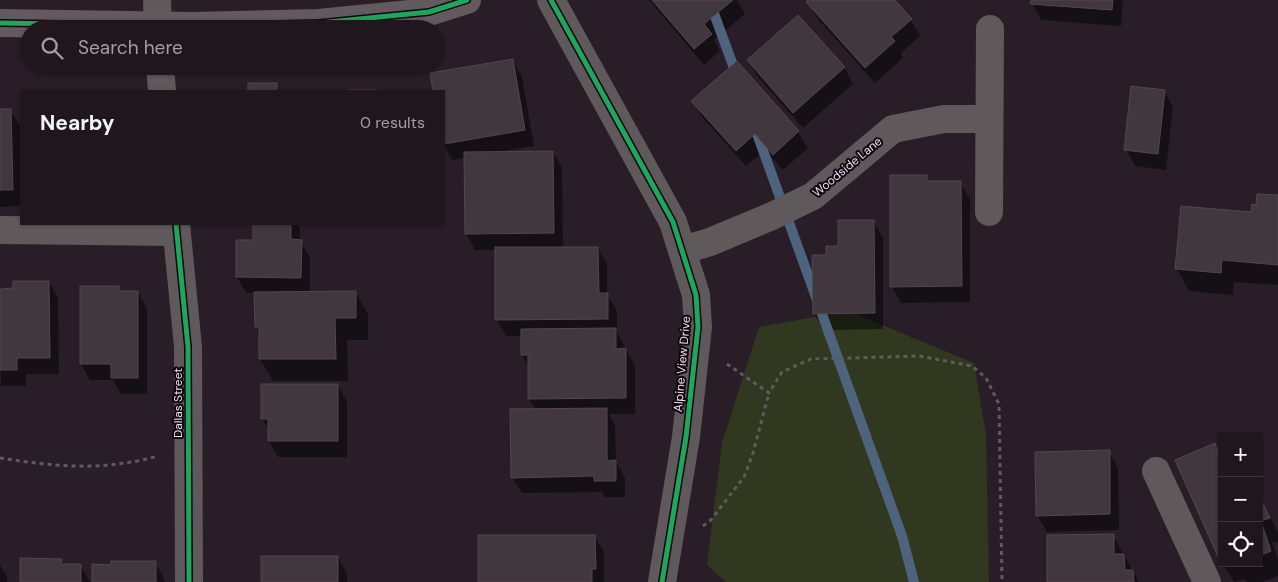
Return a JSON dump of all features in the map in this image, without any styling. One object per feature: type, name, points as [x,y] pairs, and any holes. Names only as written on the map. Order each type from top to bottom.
[{"type":"street","points":[[349,20],[428,12],[466,0]]},
{"type":"street","name":"Alpine View Drive","points":[[551,0],[673,222],[696,295],[698,327],[686,437],[662,582]]},
{"type":"street","points":[[95,20],[158,18],[222,20]]},
{"type":"street","points":[[0,23],[20,22]]},
{"type":"street","points":[[989,212],[990,29]]},
{"type":"street","points":[[161,75],[162,90]]},
{"type":"street","name":"Woodside Lane","points":[[683,250],[772,216],[814,196],[893,129],[944,119],[989,118]]},
{"type":"street","points":[[0,230],[176,228]]},
{"type":"street","name":"Dallas Street","points":[[176,228],[188,346],[189,582]]},
{"type":"street","points":[[1156,471],[1207,582]]},
{"type":"path","points":[[703,526],[711,520],[744,477],[753,453],[769,393],[782,372],[811,359],[920,356],[972,366],[986,378],[999,404],[1002,582]]},
{"type":"path","points":[[727,364],[769,393]]},
{"type":"path","points":[[0,458],[51,465],[90,465],[123,464],[159,456]]},
{"type":"green space","points":[[848,311],[974,363],[986,435],[989,582],[726,582],[707,565],[722,443],[759,327]]},
{"type":"building","points":[[652,0],[733,0],[704,24],[712,34],[694,49]]},
{"type":"building","points":[[808,0],[895,0],[912,19],[891,37],[895,41],[865,68],[806,2]]},
{"type":"building","points":[[1031,0],[1113,0],[1112,10],[1030,4]]},
{"type":"building","points":[[798,15],[845,67],[793,113],[747,60]]},
{"type":"building","points":[[513,59],[525,130],[445,144],[445,90],[433,90],[430,75],[445,75],[445,70]]},
{"type":"building","points":[[737,61],[799,131],[773,155],[755,134],[736,151],[691,101]]},
{"type":"building","points":[[248,83],[277,83],[277,90],[248,90]]},
{"type":"building","points":[[1131,86],[1165,90],[1158,154],[1124,150]]},
{"type":"building","points":[[0,109],[11,109],[13,190],[0,190]]},
{"type":"building","points":[[553,151],[554,233],[465,234],[464,152]]},
{"type":"building","points":[[890,175],[927,175],[927,181],[961,181],[962,286],[890,287]]},
{"type":"building","points":[[1257,194],[1278,195],[1278,265],[1222,260],[1221,273],[1175,269],[1181,206],[1251,212],[1252,204],[1256,205]]},
{"type":"building","points":[[838,220],[874,220],[875,313],[813,314],[812,255],[826,255],[826,246],[838,246]]},
{"type":"building","points":[[253,225],[291,225],[291,239],[302,240],[301,278],[236,277],[236,240],[253,240]]},
{"type":"building","points":[[495,247],[598,247],[599,293],[608,293],[608,319],[495,320]]},
{"type":"building","points":[[13,281],[49,281],[50,358],[17,358],[17,370],[0,370],[0,289],[13,288]]},
{"type":"building","points":[[80,286],[119,286],[119,291],[138,291],[138,378],[111,378],[111,364],[80,364]]},
{"type":"building","points":[[356,291],[356,318],[335,318],[336,359],[259,359],[259,327],[255,327],[254,292]]},
{"type":"building","points":[[616,328],[616,349],[626,348],[626,398],[528,399],[528,355],[521,355],[521,329]]},
{"type":"building","points":[[261,384],[338,384],[338,441],[268,441],[268,419],[261,419]]},
{"type":"building","points":[[607,408],[607,461],[616,460],[616,481],[594,481],[594,476],[511,478],[510,409]]},
{"type":"building","points":[[1215,443],[1218,454],[1218,557],[1175,460]]},
{"type":"building","points":[[1110,450],[1110,514],[1036,516],[1035,452]]},
{"type":"building","points":[[1263,503],[1270,518],[1263,520]]},
{"type":"building","points":[[1263,527],[1271,551],[1263,554]]},
{"type":"building","points":[[1114,534],[1114,554],[1124,554],[1125,570],[1133,570],[1134,582],[1047,582],[1047,535]]},
{"type":"building","points":[[478,535],[595,535],[596,569],[592,569],[592,582],[478,582]]},
{"type":"building","points":[[261,556],[338,556],[338,582],[261,582]]},
{"type":"building","points":[[20,558],[62,559],[61,564],[81,564],[81,582],[20,582]]},
{"type":"building","points":[[111,561],[156,561],[156,582],[92,582],[92,564],[111,565]]},
{"type":"waterway","points":[[709,0],[737,76]]},
{"type":"waterway","points":[[755,128],[902,536],[914,582]]},
{"type":"cycle path","points":[[349,20],[429,12],[467,0]]},
{"type":"cycle path","points":[[551,0],[673,222],[696,295],[698,327],[686,437],[662,582]]},
{"type":"cycle path","points":[[0,23],[20,23]]},
{"type":"cycle path","points":[[176,225],[188,347],[189,582]]}]
